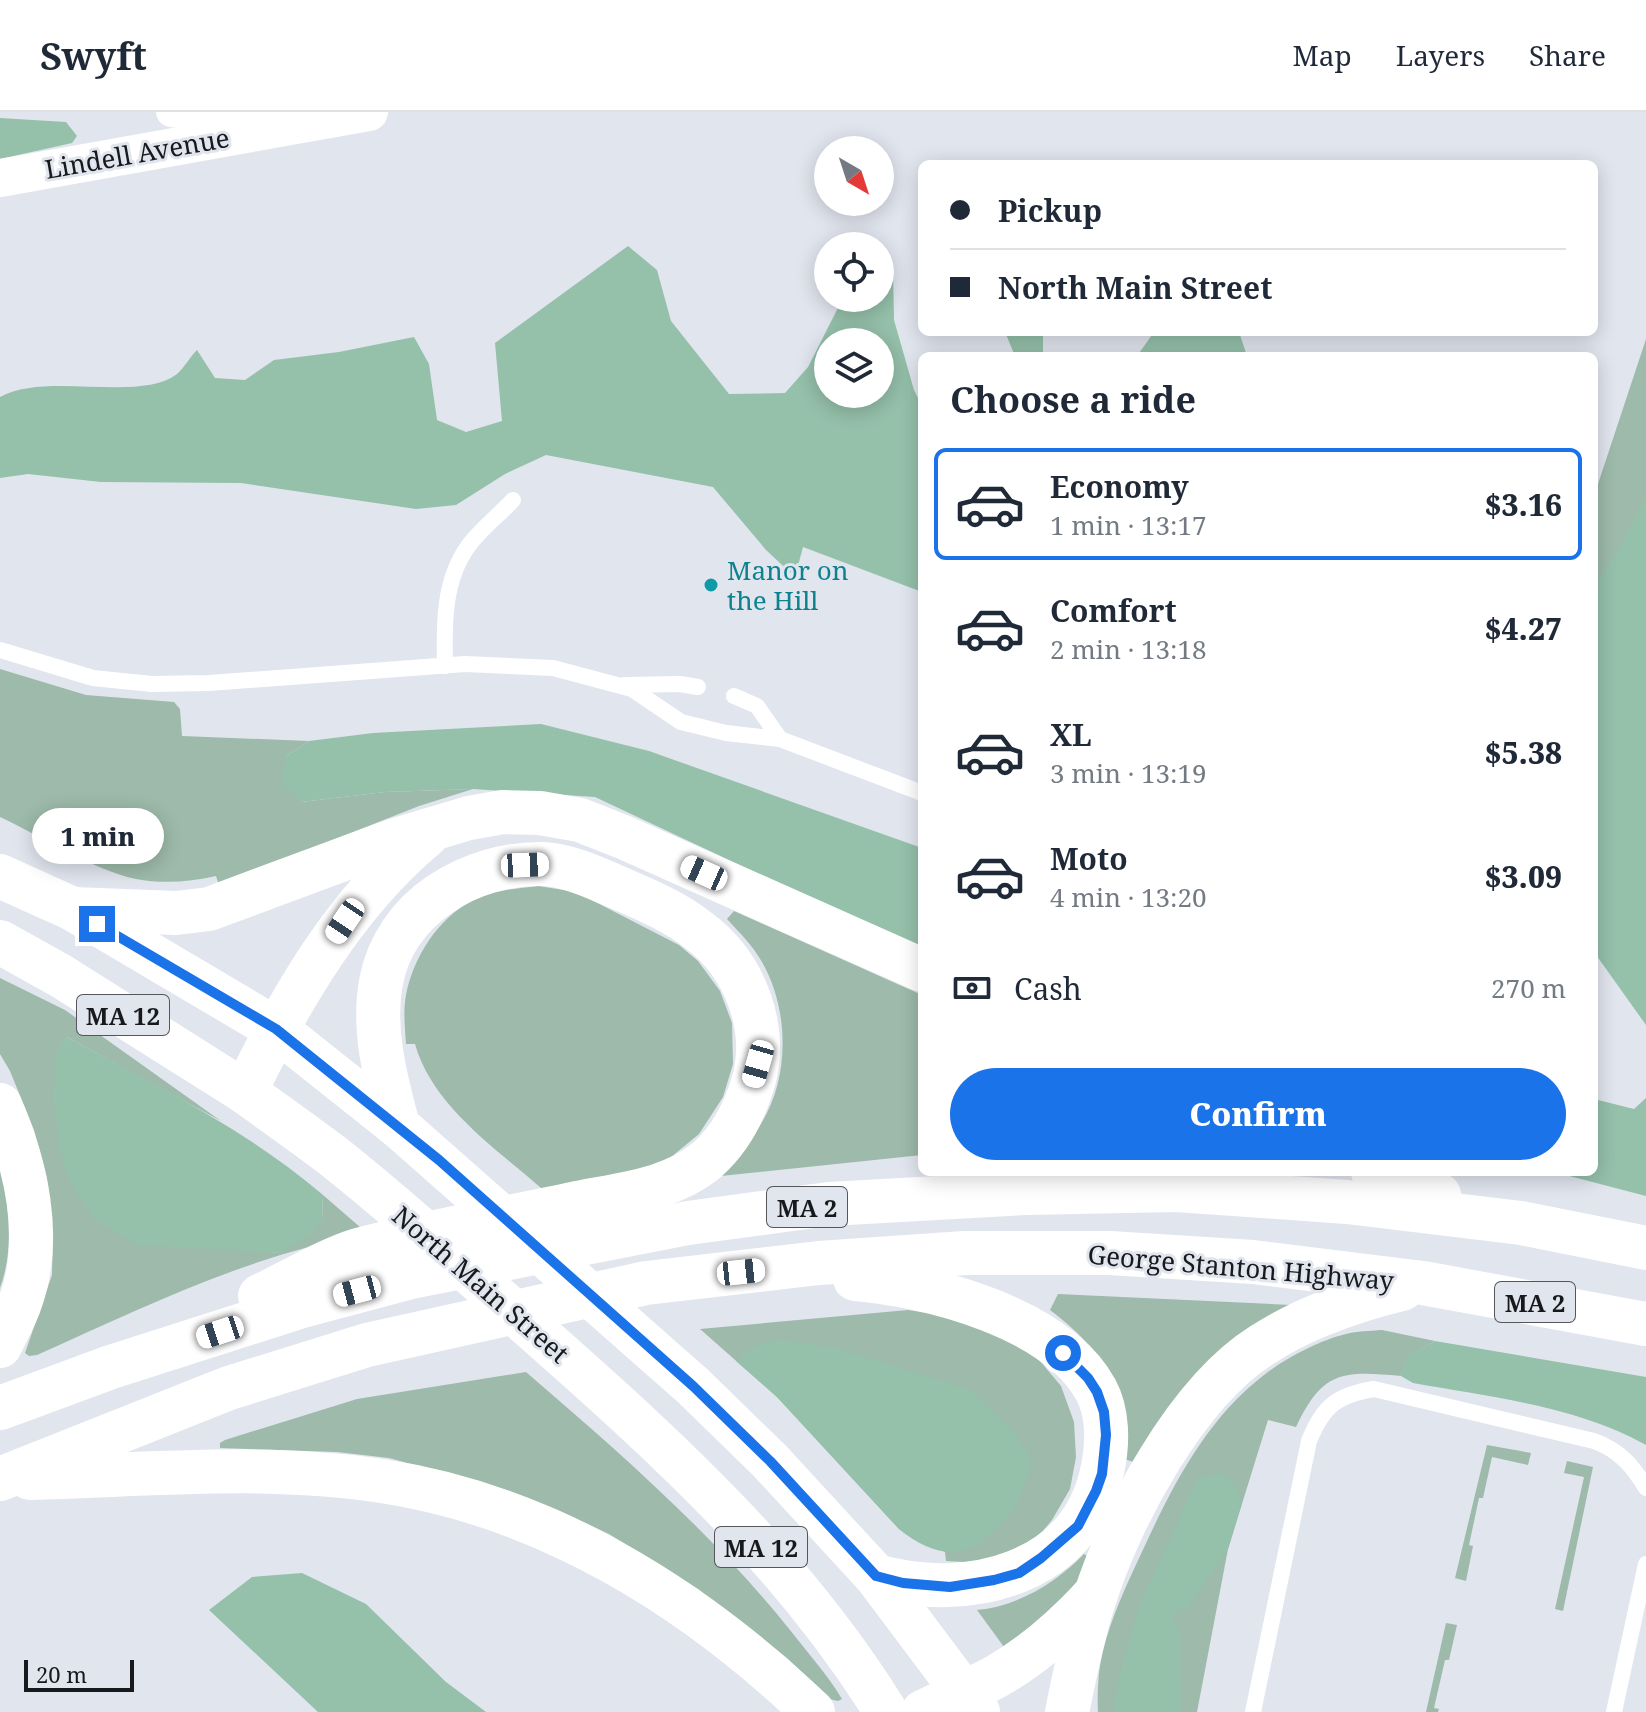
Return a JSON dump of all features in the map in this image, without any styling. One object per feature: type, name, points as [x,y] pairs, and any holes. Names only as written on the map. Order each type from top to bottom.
[{"type":"main road","points":[[73,909],[176,913],[209,909],[392,841],[469,818],[503,812],[540,813],[580,820],[918,968]]},
{"type":"main road","points":[[245,1092],[295,994],[345,921],[407,852],[434,829]]},
{"type":"main road","points":[[111,1367],[355,1251],[661,1186],[706,1160],[735,1128],[746,1107],[758,1064],[757,1024],[744,988],[726,955],[699,930],[640,897],[586,874],[545,864],[505,866],[475,875],[434,898],[404,927],[388,958],[380,984],[379,1035],[382,1065],[398,1126]]},
{"type":"main road","name":"MA 12","points":[[0,876],[73,909],[276,1029],[439,1160],[693,1386],[770,1461],[876,1576],[970,1702]]},
{"type":"main road","name":"North Main Street","points":[[0,942],[61,976],[245,1092],[333,1156],[440,1247],[614,1401],[719,1502],[783,1570],[854,1660],[886,1712]]},
{"type":"main road","points":[[0,1105],[10,1127],[28,1190],[31,1254],[21,1300],[0,1346]]},
{"type":"main road","points":[[1385,1176],[1521,1223]]},
{"type":"main road","name":"MA 2","points":[[0,1408],[111,1367],[302,1306],[411,1277],[688,1223],[829,1204],[1026,1193],[1177,1190],[1347,1202],[1521,1223],[1646,1248]]},
{"type":"main road","name":"George Stanton Highway","points":[[0,1479],[229,1388],[367,1345],[646,1283],[819,1263],[965,1253],[1110,1253],[1253,1262],[1423,1283],[1646,1324]]},
{"type":"main road","points":[[765,1269],[895,1283],[984,1307],[1045,1338],[1076,1365],[1097,1392],[1104,1412],[1106,1435],[1102,1474],[1078,1526],[1062,1542],[1019,1573],[994,1580],[950,1587],[903,1583],[876,1576]]},
{"type":"main road","points":[[1067,1712],[1095,1595],[1121,1534],[1172,1439],[1195,1406],[1262,1344],[1354,1300],[1423,1283]]},
{"type":"main road","points":[[0,1479],[293,1472],[384,1481],[461,1499],[525,1519],[617,1563],[716,1627],[813,1712]]},
{"type":"main road","points":[[923,1712],[970,1702],[995,1677],[1039,1649],[1066,1627],[1095,1595]]},
{"type":"street","points":[[171,112],[290,126]]},
{"type":"street","name":"Lindell Avenue","points":[[0,178],[369,112]]},
{"type":"lane","points":[[445,666],[444,620],[453,575],[469,546],[513,500]]},
{"type":"lane","points":[[0,650],[93,678],[152,684],[209,683],[445,666],[520,665],[553,668],[622,685],[698,687]]},
{"type":"lane","points":[[622,685],[681,722],[726,733],[780,739],[918,791]]},
{"type":"lane","points":[[734,696],[757,706],[780,739]]},
{"type":"lane","points":[[1253,1712],[1309,1441],[1325,1410],[1336,1400],[1352,1392],[1374,1389],[1594,1441],[1625,1459],[1646,1488]]},
{"type":"lane","points":[[1614,1712],[1646,1564]]},
{"type":"green space","points":[[0,118],[66,122],[77,136],[72,143],[0,159]]},
{"type":"green space","points":[[628,246],[657,270],[671,321],[729,394],[785,393],[808,367],[814,355],[814,408],[894,408],[894,328],[828,328],[836,312],[894,312],[918,398],[918,590],[803,547],[795,577],[766,550],[713,487],[546,455],[505,474],[456,505],[416,509],[241,483],[101,482],[28,474],[0,478],[0,397],[19,390],[42,387],[140,386],[160,382],[177,374],[197,350],[215,378],[245,380],[274,360],[339,352],[414,337],[429,364],[437,420],[466,432],[502,421],[495,343]]},
{"type":"green space","points":[[1007,336],[1043,336],[1043,352],[1013,352]]},
{"type":"green space","points":[[1151,336],[1240,336],[1246,352],[1140,352]]},
{"type":"green space","points":[[1646,339],[1646,701],[1598,682],[1598,484]]},
{"type":"green space","points":[[1646,495],[1646,1025],[1598,958],[1598,580],[1623,542]]},
{"type":"green space","points":[[0,669],[86,695],[174,702],[180,709],[182,736],[309,741],[286,756],[301,802],[385,792],[473,789],[419,806],[219,885],[216,876],[176,882],[120,875],[85,861],[0,817]]},
{"type":"green space","points":[[541,724],[649,751],[918,847],[918,949],[595,797],[473,789],[385,792],[301,802],[282,785],[286,756],[309,741],[373,733]]},
{"type":"green space","points":[[538,886],[576,892],[679,945],[698,961],[720,991],[732,1023],[733,1064],[723,1097],[699,1134],[665,1162],[548,1194],[452,1108],[424,1067],[415,1044],[406,1044],[404,1020],[406,995],[414,967],[429,940],[448,918],[460,908],[488,894]]},
{"type":"green space","points":[[734,911],[918,993],[918,1155],[721,1176],[753,1136],[771,1104],[778,1084],[783,1042],[771,980],[755,950],[727,919]]},
{"type":"green space","points":[[0,978],[65,1010],[221,1121],[67,1037],[58,1050],[54,1102],[211,1247],[281,1253],[322,1221],[323,1195],[368,1234],[240,1268],[29,1356],[25,1353],[52,1275],[53,1235],[47,1178],[34,1130],[0,1054]]},
{"type":"green space","points":[[67,1037],[199,1109],[294,1171],[323,1195],[322,1221],[312,1233],[281,1253],[138,1245],[94,1219],[70,1182],[59,1146],[54,1102],[55,1066],[58,1049]]},
{"type":"green space","points":[[1646,1098],[1646,1196],[1569,1176],[1598,1176],[1598,1100],[1634,1109]]},
{"type":"green space","points":[[0,1161],[9,1241],[0,1288]]},
{"type":"green space","points":[[1058,1294],[1291,1305],[1140,1464],[1124,1459],[1112,1392],[1099,1359],[1071,1327],[1050,1310]]},
{"type":"green space","points":[[908,1310],[964,1319],[1035,1355],[1061,1386],[1074,1422],[1076,1457],[1070,1489],[1052,1520],[1037,1538],[983,1563],[946,1561],[945,1552],[913,1539],[899,1529],[777,1397],[700,1329]]},
{"type":"green space","points":[[1382,1330],[1435,1341],[1408,1356],[1401,1376],[1349,1375],[1326,1384],[1306,1408],[1296,1427],[1268,1420],[1228,1549],[1197,1712],[1098,1712],[1100,1666],[1115,1614],[1165,1505],[1207,1434],[1243,1393],[1282,1363],[1336,1337]]},
{"type":"green space","points":[[779,1340],[836,1348],[970,1390],[1011,1428],[1032,1460],[1014,1509],[986,1539],[962,1551],[950,1552],[925,1546],[899,1529],[777,1397],[736,1361],[753,1346]]},
{"type":"green space","points":[[1435,1341],[1646,1377],[1646,1445],[1562,1412],[1503,1398],[1413,1383],[1401,1376],[1407,1356]]},
{"type":"green space","points":[[526,1372],[630,1463],[729,1560],[790,1630],[842,1699],[829,1699],[787,1658],[698,1589],[609,1534],[558,1510],[503,1489],[389,1458],[337,1452],[220,1448],[220,1443],[225,1440],[357,1399]]},
{"type":"green space","points":[[1487,1445],[1531,1453],[1528,1465],[1492,1457],[1469,1545],[1473,1546],[1466,1581],[1455,1578]]},
{"type":"green space","points":[[1567,1461],[1593,1467],[1563,1611],[1555,1609],[1584,1477],[1564,1473]]},
{"type":"green space","points":[[1222,1473],[1235,1485],[1242,1503],[1228,1549],[1188,1608],[1177,1610],[1173,1623],[1180,1630],[1181,1712],[1113,1712],[1120,1673],[1141,1601],[1198,1478]]},
{"type":"green space","points":[[1084,1554],[1092,1559],[1064,1597],[1004,1647],[977,1610],[1007,1604],[1035,1591]]},
{"type":"green space","points":[[302,1573],[366,1604],[446,1682],[486,1712],[318,1712],[209,1610],[252,1577]]},
{"type":"green space","points":[[1446,1623],[1457,1625],[1434,1708],[1439,1709],[1438,1712],[1426,1712]]},
{"type":"place","name":"Manor on the Hill","points":[[711,585]]},
{"type":"route","points":[[97,924],[276,1029],[439,1160],[693,1386],[770,1461],[876,1576],[903,1583],[950,1587],[994,1580],[1019,1573],[1062,1542],[1078,1526],[1102,1474],[1106,1435],[1104,1412],[1097,1392],[1088,1378],[1063,1353]]}]
